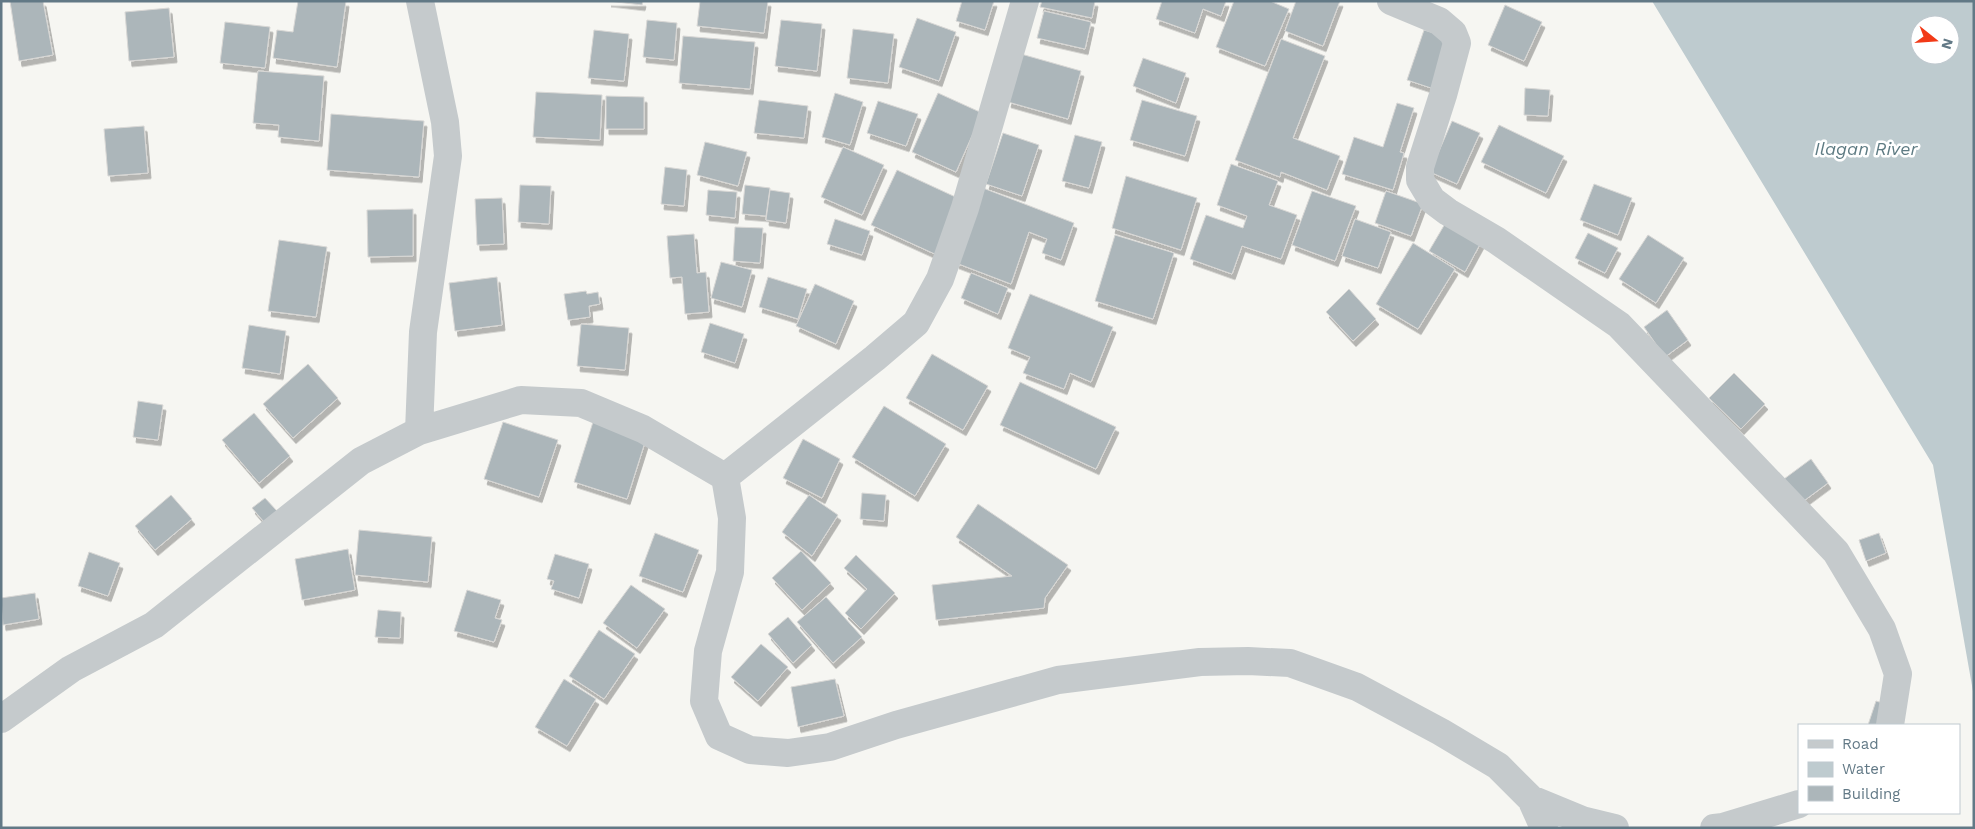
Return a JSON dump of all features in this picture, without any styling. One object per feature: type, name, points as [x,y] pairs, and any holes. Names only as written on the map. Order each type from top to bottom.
[{"type":"street","points":[[419,431],[423,332],[448,156],[445,122],[420,1]]},
{"type":"street","points":[[725,477],[875,358],[916,323],[940,279],[965,208],[1025,1]]},
{"type":"street","points":[[1391,1],[1440,21],[1453,33],[1457,43],[1420,167],[1420,180],[1432,200],[1448,212],[1496,240],[1619,325],[1836,552],[1882,629],[1898,674],[1890,724]]},
{"type":"street","points":[[1,719],[71,669],[154,625],[361,461],[419,431],[521,400],[580,403],[643,430],[725,477]]},
{"type":"street","points":[[725,477],[732,518],[730,572],[708,651],[704,701],[719,736],[750,750],[788,753],[830,747],[896,725],[1058,680],[1200,662],[1248,661],[1290,664],[1357,687],[1441,732],[1498,766],[1531,799],[1544,828]]},
{"type":"street","points":[[1531,799],[1582,820],[1615,828]]},
{"type":"street","points":[[1714,828],[1798,804]]},
{"type":"water","name":"Ilagan River","points":[[1652,1],[1974,1],[1974,697],[1933,465]]},
{"type":"building","points":[[10,1],[43,1],[53,55],[19,61]]},
{"type":"building","points":[[298,1],[346,1],[337,67],[273,58],[277,30],[293,32]]},
{"type":"building","points":[[608,1],[643,1],[642,5]]},
{"type":"building","points":[[700,1],[768,1],[764,33],[697,26]]},
{"type":"building","points":[[962,1],[994,1],[985,30],[956,21]]},
{"type":"building","points":[[1042,1],[1095,1],[1092,18],[1040,7]]},
{"type":"building","points":[[1162,1],[1226,1],[1221,16],[1203,9],[1195,33],[1156,19]]},
{"type":"building","points":[[1234,1],[1270,1],[1289,9],[1265,66],[1216,47]]},
{"type":"building","points":[[1296,1],[1340,1],[1323,46],[1285,31]]},
{"type":"building","points":[[1505,5],[1542,22],[1524,61],[1488,45]]},
{"type":"building","points":[[169,8],[174,57],[129,61],[125,12]]},
{"type":"building","points":[[1044,11],[1091,22],[1085,49],[1037,38]]},
{"type":"building","points":[[917,18],[956,32],[939,81],[899,67]]},
{"type":"building","points":[[647,20],[677,23],[674,60],[643,57]]},
{"type":"building","points":[[781,20],[822,24],[817,71],[775,66]]},
{"type":"building","points":[[225,22],[270,27],[265,68],[220,63]]},
{"type":"building","points":[[853,29],[894,34],[888,83],[847,78]]},
{"type":"building","points":[[594,30],[629,34],[624,81],[588,78]]},
{"type":"building","points":[[1424,30],[1454,39],[1437,90],[1407,80]]},
{"type":"building","points":[[683,36],[755,42],[750,89],[679,83]]},
{"type":"building","points":[[1281,39],[1325,56],[1293,138],[1340,156],[1327,190],[1281,172],[1280,177],[1235,160]]},
{"type":"building","points":[[1021,54],[1081,71],[1068,119],[1008,102]]},
{"type":"building","points":[[1143,58],[1186,73],[1176,103],[1133,86]]},
{"type":"building","points":[[258,71],[324,76],[319,141],[278,137],[279,125],[253,123]]},
{"type":"building","points":[[1525,88],[1550,90],[1548,116],[1524,115]]},
{"type":"building","points":[[536,92],[602,95],[600,140],[533,137]]},
{"type":"building","points":[[835,93],[863,102],[850,145],[822,137]]},
{"type":"building","points":[[938,93],[982,113],[956,172],[912,152]]},
{"type":"building","points":[[606,96],[644,97],[644,129],[606,129]]},
{"type":"building","points":[[759,100],[808,106],[804,138],[754,133]]},
{"type":"building","points":[[1142,100],[1197,116],[1185,156],[1130,140]]},
{"type":"building","points":[[878,101],[918,114],[906,146],[867,133]]},
{"type":"building","points":[[1397,103],[1414,108],[1400,152],[1404,153],[1393,190],[1342,174],[1354,137],[1383,147]]},
{"type":"building","points":[[331,114],[424,121],[419,177],[327,170]]},
{"type":"building","points":[[1452,121],[1480,133],[1457,184],[1430,172]]},
{"type":"building","points":[[1499,125],[1564,156],[1546,193],[1481,162]]},
{"type":"building","points":[[144,126],[148,173],[108,176],[104,129]]},
{"type":"building","points":[[1003,133],[1039,145],[1022,196],[986,184]]},
{"type":"building","points":[[1075,135],[1102,142],[1089,188],[1062,181]]},
{"type":"building","points":[[705,142],[747,152],[738,186],[697,175]]},
{"type":"building","points":[[843,147],[884,165],[862,215],[821,197]]},
{"type":"building","points":[[1231,164],[1278,181],[1269,205],[1297,215],[1281,259],[1242,246],[1232,274],[1190,259],[1206,215],[1243,228],[1247,216],[1217,205]]},
{"type":"building","points":[[665,167],[687,170],[684,206],[661,204]]},
{"type":"building","points":[[897,170],[962,200],[937,255],[871,225]]},
{"type":"building","points":[[1126,176],[1197,198],[1181,250],[1112,228]]},
{"type":"building","points":[[1594,184],[1632,198],[1618,235],[1580,220]]},
{"type":"building","points":[[520,185],[551,186],[549,224],[518,222]]},
{"type":"building","points":[[745,185],[770,188],[766,216],[742,214]]},
{"type":"building","points":[[983,188],[1074,223],[1061,260],[1042,253],[1047,239],[1029,232],[1011,284],[956,263]]},
{"type":"building","points":[[708,190],[737,192],[735,218],[706,215]]},
{"type":"building","points":[[770,190],[790,193],[786,223],[766,220]]},
{"type":"building","points":[[1312,191],[1356,206],[1335,261],[1292,245]]},
{"type":"building","points":[[1386,191],[1423,204],[1411,236],[1375,223]]},
{"type":"building","points":[[502,198],[504,244],[477,245],[475,199]]},
{"type":"building","points":[[413,209],[413,256],[368,257],[367,210]]},
{"type":"building","points":[[1449,217],[1484,237],[1465,272],[1429,251]]},
{"type":"building","points":[[835,219],[870,231],[862,255],[827,244]]},
{"type":"building","points":[[1355,219],[1391,232],[1378,268],[1342,256]]},
{"type":"building","points":[[735,227],[763,228],[760,263],[733,261]]},
{"type":"building","points":[[1588,233],[1618,248],[1605,273],[1575,258]]},
{"type":"building","points":[[694,234],[697,273],[706,272],[709,312],[685,314],[682,277],[670,278],[667,236]]},
{"type":"building","points":[[1115,235],[1174,253],[1153,319],[1095,301]]},
{"type":"building","points":[[1648,235],[1684,258],[1656,303],[1619,279]]},
{"type":"building","points":[[279,240],[327,247],[316,317],[268,311]]},
{"type":"building","points":[[1413,243],[1455,269],[1418,329],[1376,304]]},
{"type":"building","points":[[721,262],[752,270],[742,307],[711,298]]},
{"type":"building","points":[[971,273],[1008,288],[998,314],[961,298]]},
{"type":"building","points":[[497,277],[502,325],[455,331],[449,283]]},
{"type":"building","points":[[768,277],[807,289],[798,319],[759,307]]},
{"type":"building","points":[[815,284],[854,301],[836,344],[796,326]]},
{"type":"building","points":[[1349,289],[1376,319],[1353,341],[1326,312]]},
{"type":"building","points":[[586,291],[587,294],[598,292],[600,304],[589,306],[590,317],[568,320],[564,294]]},
{"type":"building","points":[[1030,294],[1113,327],[1091,382],[1070,373],[1064,389],[1023,373],[1030,357],[1008,348]]},
{"type":"building","points":[[1667,310],[1688,340],[1665,357],[1644,327]]},
{"type":"building","points":[[710,323],[744,334],[735,363],[701,352]]},
{"type":"building","points":[[581,324],[629,328],[625,370],[577,366]]},
{"type":"building","points":[[249,325],[286,331],[280,374],[242,368]]},
{"type":"building","points":[[932,354],[988,386],[963,430],[906,398]]},
{"type":"building","points":[[308,364],[338,398],[293,438],[263,404]]},
{"type":"building","points":[[1734,373],[1765,404],[1741,429],[1709,398]]},
{"type":"building","points":[[1020,382],[1116,427],[1096,469],[1000,425]]},
{"type":"building","points":[[138,401],[163,405],[158,440],[133,437]]},
{"type":"building","points":[[884,406],[946,444],[915,496],[852,457]]},
{"type":"building","points":[[254,413],[290,456],[259,483],[222,440]]},
{"type":"building","points":[[503,422],[558,440],[539,497],[484,479]]},
{"type":"building","points":[[593,422],[646,439],[627,499],[574,482]]},
{"type":"building","points":[[803,439],[840,459],[822,498],[783,478]]},
{"type":"building","points":[[1811,459],[1828,483],[1801,503],[1784,479]]},
{"type":"building","points":[[862,493],[886,495],[884,521],[860,519]]},
{"type":"building","points":[[171,495],[192,519],[155,550],[135,526]]},
{"type":"building","points":[[809,495],[838,515],[812,556],[782,532]]},
{"type":"building","points":[[265,498],[277,511],[264,522],[252,508]]},
{"type":"building","points":[[978,504],[1068,565],[1045,598],[1044,608],[936,620],[932,585],[1012,576],[956,537]]},
{"type":"building","points":[[359,530],[432,537],[428,582],[355,575]]},
{"type":"building","points":[[655,533],[699,550],[683,592],[639,576]]},
{"type":"building","points":[[1879,533],[1886,553],[1866,561],[1859,540]]},
{"type":"building","points":[[348,549],[355,590],[302,600],[295,559]]},
{"type":"building","points":[[801,551],[831,583],[802,610],[772,578]]},
{"type":"building","points":[[89,552],[120,563],[108,596],[78,586]]},
{"type":"building","points":[[555,554],[589,564],[579,598],[551,589],[554,581],[547,579]]},
{"type":"building","points":[[856,555],[895,593],[861,629],[845,613],[867,589],[844,568]]},
{"type":"building","points":[[631,585],[665,609],[637,648],[603,623]]},
{"type":"building","points":[[467,590],[501,600],[495,618],[502,620],[494,642],[454,631]]},
{"type":"building","points":[[35,593],[39,619],[3,625],[1,598]]},
{"type":"building","points":[[826,597],[862,637],[833,663],[797,622]]},
{"type":"building","points":[[378,610],[401,612],[400,638],[375,637]]},
{"type":"building","points":[[788,617],[812,645],[793,663],[768,634]]},
{"type":"building","points":[[599,630],[635,654],[604,699],[569,676]]},
{"type":"building","points":[[761,644],[788,667],[758,701],[731,677]]},
{"type":"building","points":[[564,679],[596,699],[567,746],[535,727]]},
{"type":"building","points":[[835,679],[844,716],[798,727],[791,687]]},
{"type":"building","points":[[1876,701],[1889,705],[1883,724],[1868,724]]}]
